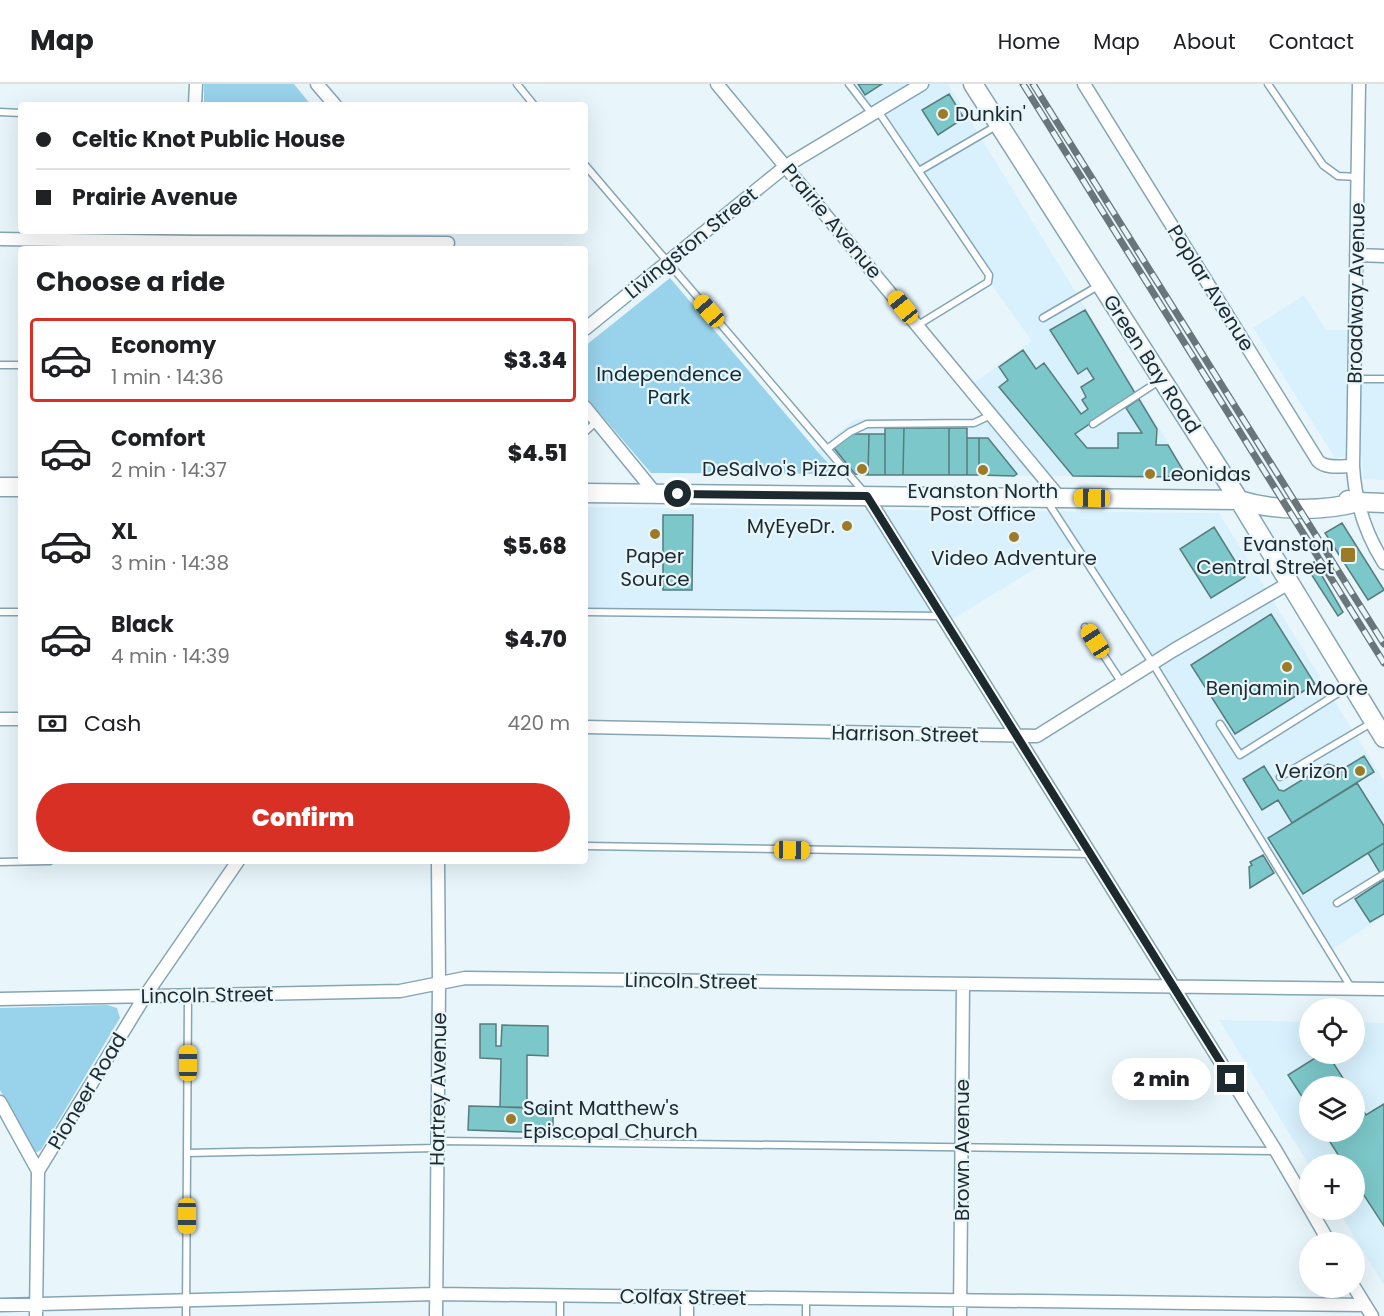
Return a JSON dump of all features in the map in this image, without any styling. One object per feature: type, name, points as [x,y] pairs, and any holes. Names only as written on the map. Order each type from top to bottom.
[{"type":"main road","name":"Green Bay Road","points":[[973,84],[1239,500],[1384,738]]},
{"type":"main road","points":[[0,487],[18,487]]},
{"type":"main road","points":[[588,493],[1239,500],[1260,506],[1336,508],[1358,502],[1384,502]]},
{"type":"street","points":[[195,102],[196,84]]},
{"type":"street","points":[[317,84],[332,102]]},
{"type":"street","name":"Prairie Avenue","points":[[717,84],[992,415],[1053,498]]},
{"type":"street","name":"Livingston Street","points":[[588,327],[786,166],[922,84]]},
{"type":"street","name":"Poplar Avenue","points":[[1084,84],[1318,461],[1328,465],[1353,466]]},
{"type":"street","name":"Broadway Avenue","points":[[1358,502],[1353,466],[1359,84]]},
{"type":"street","points":[[440,234],[450,246]]},
{"type":"street","points":[[0,239],[450,246]]},
{"type":"street","points":[[1356,255],[1384,256]]},
{"type":"street","points":[[588,411],[656,494]]},
{"type":"street","points":[[867,496],[1299,1190]]},
{"type":"street","points":[[1358,502],[1370,541],[1384,563]]},
{"type":"street","name":"Harrison Street","points":[[588,727],[1037,736],[1289,583]]},
{"type":"street","points":[[0,719],[18,719]]},
{"type":"street","name":"Pioneer Road","points":[[36,1310],[38,1171],[145,996],[236,864]]},
{"type":"street","name":"Hartrey Avenue","points":[[436,1316],[438,864]]},
{"type":"street","name":"Lincoln Street","points":[[0,999],[400,991],[465,978],[1384,989]]},
{"type":"street","name":"Brown Avenue","points":[[960,1316],[963,984]]},
{"type":"street","points":[[0,1102],[38,1171]]},
{"type":"street","name":"Colfax Street","points":[[0,1305],[36,1310],[186,1301],[436,1294],[961,1300],[1369,1310]]},
{"type":"street","points":[[687,1297],[687,1316]]},
{"type":"lane","points":[[517,84],[532,102]]},
{"type":"lane","points":[[849,84],[875,112],[919,171],[989,275],[988,282],[918,325]]},
{"type":"lane","points":[[1268,84],[1323,165],[1338,176],[1358,177]]},
{"type":"lane","points":[[0,112],[18,112]]},
{"type":"lane","points":[[919,171],[999,124]]},
{"type":"lane","points":[[588,169],[867,496]]},
{"type":"lane","points":[[1043,318],[1101,284]]},
{"type":"lane","points":[[0,365],[18,365]]},
{"type":"lane","points":[[1093,424],[1162,379]]},
{"type":"lane","points":[[1354,379],[1384,379]]},
{"type":"lane","points":[[827,449],[850,432],[867,424],[974,423],[992,415]]},
{"type":"lane","points":[[588,430],[597,422]]},
{"type":"lane","points":[[1053,498],[1352,989]]},
{"type":"lane","points":[[0,612],[18,612]]},
{"type":"lane","points":[[588,612],[943,616]]},
{"type":"lane","points":[[1086,627],[1122,683]]},
{"type":"lane","points":[[1220,724],[1240,755],[1351,684]]},
{"type":"lane","points":[[1280,777],[1374,722]]},
{"type":"lane","points":[[588,846],[1091,854]]},
{"type":"lane","points":[[0,862],[18,862]]},
{"type":"lane","points":[[1337,903],[1384,874]]},
{"type":"lane","points":[[186,1316],[188,996]]},
{"type":"lane","points":[[187,1153],[437,1144],[1276,1151]]},
{"type":"lane","points":[[560,1296],[560,1316]]},
{"type":"lane","points":[[806,1316],[807,1299]]},
{"type":"shaded area","points":[[847,84],[948,84],[1189,477],[838,474],[817,451],[855,419],[993,420],[967,388],[1032,341],[998,294],[876,109],[868,113]]},
{"type":"shaded area","points":[[1304,295],[1326,330],[1353,330],[1352,378],[1384,379],[1384,480],[1363,479],[1362,457],[1335,458],[1253,328]]},
{"type":"shaded area","points":[[588,507],[1219,513],[1384,781],[1384,916],[1328,952],[1074,545],[948,622],[944,614],[588,610]]},
{"type":"shaded area","points":[[1219,1020],[1299,1022],[1299,1064],[1365,1064],[1365,1022],[1384,1023],[1384,1285],[1365,1254],[1365,1232],[1351,1232],[1344,1220],[1365,1220],[1365,1154],[1302,1154]]},
{"type":"green space","points":[[204,84],[294,84],[309,102],[204,102]]},
{"type":"green space","name":"Independence Park","points":[[670,278],[838,474],[651,473],[588,400],[588,344]]},
{"type":"green space","points":[[107,1005],[117,1008],[120,1018],[41,1150],[37,1152],[33,1150],[0,1090],[0,1008]]},
{"type":"building","points":[[858,84],[882,84],[865,95]]},
{"type":"building","name":"Dunkin'","points":[[949,94],[964,118],[938,135],[922,110]]},
{"type":"building","points":[[1085,310],[1135,393],[1075,434],[1087,448],[1118,448],[1118,433],[1142,433],[1126,408],[1139,399],[1157,429],[1156,445],[1168,445],[1184,472],[1182,477],[1073,476],[999,387],[1008,380],[999,367],[1023,350],[1036,369],[1044,363],[1081,414],[1088,409],[1082,400],[1086,397],[1081,387],[1094,379],[1087,368],[1078,374],[1050,330]]},
{"type":"building","points":[[885,428],[904,428],[903,475],[885,475]]},
{"type":"building","points":[[904,428],[949,428],[949,475],[903,475]]},
{"type":"building","points":[[949,428],[967,428],[967,475],[949,475]]},
{"type":"building","points":[[851,434],[869,434],[868,475],[855,474],[834,448]]},
{"type":"building","points":[[869,434],[885,434],[885,475],[868,475]]},
{"type":"building","points":[[967,438],[979,438],[979,475],[967,475]]},
{"type":"building","points":[[979,438],[988,438],[1017,474],[1014,476],[979,475]]},
{"type":"building","points":[[663,515],[693,515],[692,590],[663,590]]},
{"type":"building","name":"Evanston Central Street","points":[[1342,523],[1384,590],[1368,600],[1325,533]]},
{"type":"building","points":[[1214,527],[1245,577],[1211,598],[1180,549]]},
{"type":"building","points":[[1314,562],[1343,612],[1338,616],[1306,566]]},
{"type":"building","points":[[1271,614],[1315,684],[1235,734],[1191,665]]},
{"type":"building","points":[[1364,756],[1374,772],[1292,823],[1278,800],[1262,810],[1243,779],[1264,766],[1279,790],[1284,791],[1328,764],[1343,769]]},
{"type":"building","points":[[1357,783],[1384,826],[1384,843],[1303,894],[1268,838]]},
{"type":"building","points":[[1384,843],[1384,870],[1380,873],[1368,853]]},
{"type":"building","points":[[1263,855],[1274,873],[1250,888],[1249,867],[1252,865],[1250,862]]},
{"type":"building","points":[[1384,880],[1384,914],[1370,922],[1355,899]]},
{"type":"building","points":[[480,1024],[496,1024],[496,1046],[501,1046],[502,1025],[548,1026],[548,1056],[527,1055],[527,1108],[500,1107],[501,1059],[480,1058]]},
{"type":"building","points":[[1306,1064],[1334,1064],[1342,1076],[1299,1076],[1299,1092],[1288,1075]]},
{"type":"building","points":[[1384,1104],[1384,1226],[1365,1197],[1365,1154],[1338,1154],[1330,1142],[1365,1142],[1365,1114]]},
{"type":"building","name":"Saint Matthew's Episcopal Church","points":[[469,1106],[553,1108],[553,1133],[468,1130]]},
{"type":"railway","points":[[1023,84],[1384,663]]},
{"type":"railway","points":[[1033,84],[1384,644]]},
{"type":"place","name":"Dunkin'","points":[[943,114]]},
{"type":"place","name":"DeSalvo's Pizza","points":[[862,469]]},
{"type":"place","name":"Evanston North Post Office","points":[[983,470]]},
{"type":"place","name":"Leonidas","points":[[1150,474]]},
{"type":"place","name":"MyEyeDr.","points":[[847,526]]},
{"type":"place","name":"Paper Source","points":[[655,534]]},
{"type":"place","name":"Video Adventure","points":[[1014,537]]},
{"type":"place","name":"Evanston Central Street","points":[[1348,555]]},
{"type":"place","name":"Benjamin Moore","points":[[1287,667]]},
{"type":"place","name":"Verizon","points":[[1360,771]]},
{"type":"place","name":"Saint Matthew's Episcopal Church","points":[[511,1119]]},
{"type":"route","points":[[678,494],[867,496],[1231,1079]]}]
